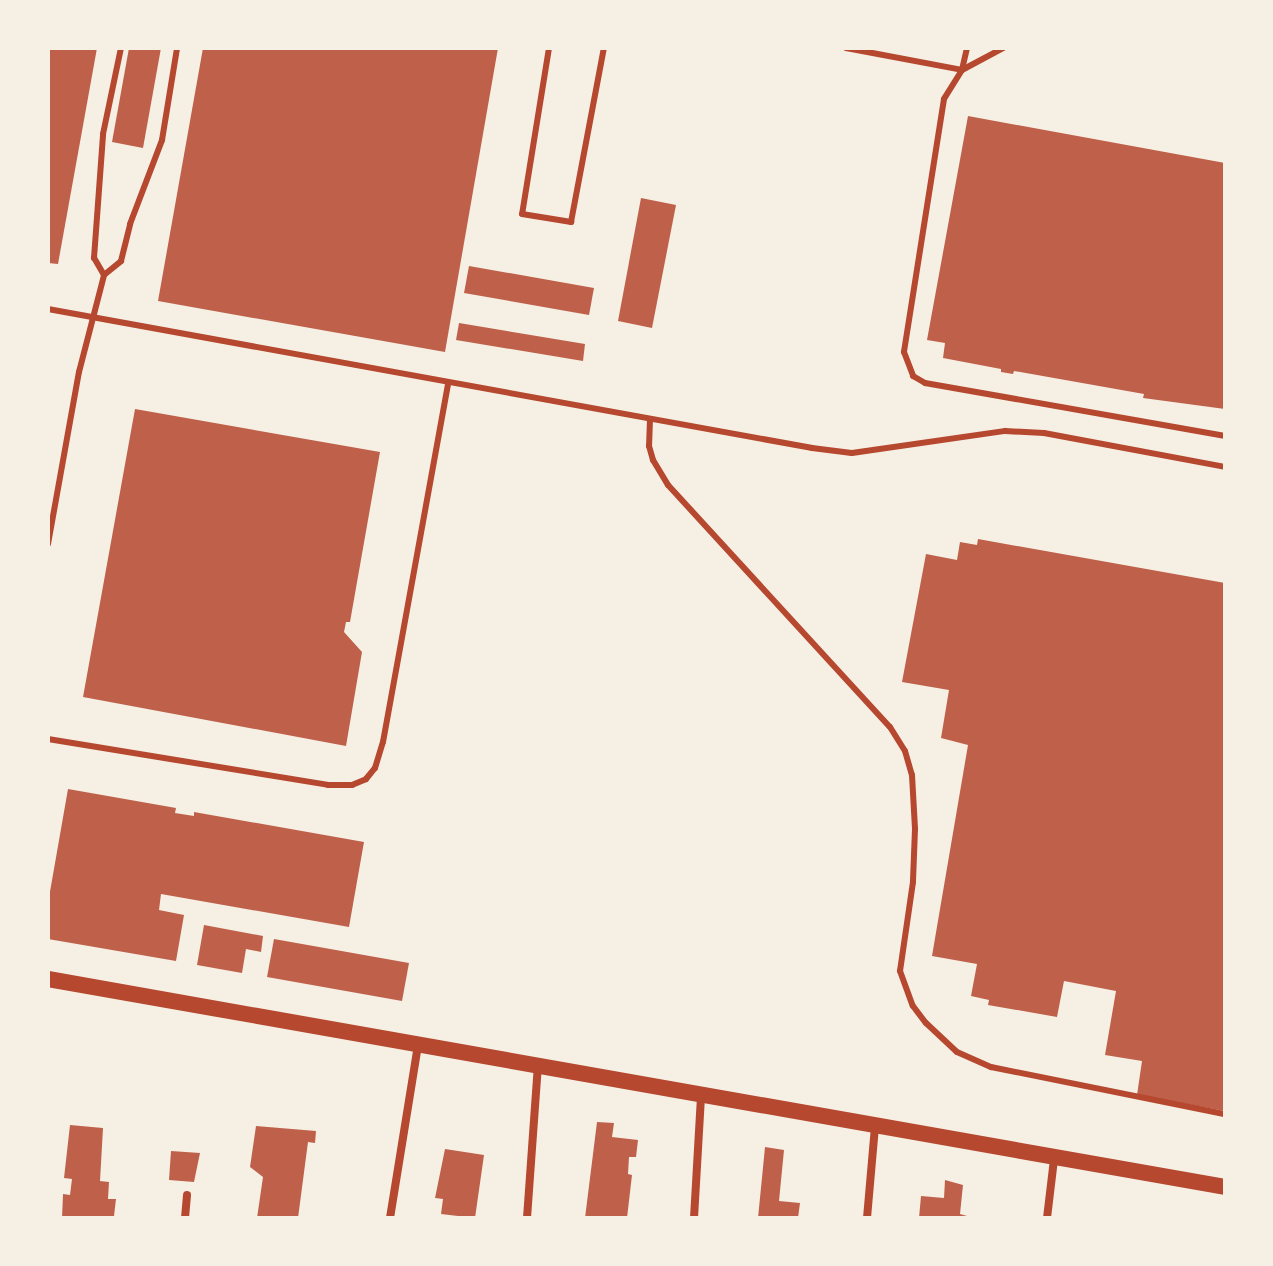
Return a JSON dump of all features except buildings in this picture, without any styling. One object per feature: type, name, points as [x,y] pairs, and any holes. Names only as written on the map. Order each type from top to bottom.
[{"type":"main road","points":[[48,979],[538,1065],[701,1097],[1225,1187]]},
{"type":"street","points":[[390,1218],[418,1045]]},
{"type":"street","points":[[527,1218],[538,1065]]},
{"type":"street","points":[[694,1218],[701,1097]]},
{"type":"street","points":[[867,1218],[875,1127]]},
{"type":"street","points":[[1047,1218],[1054,1159]]},
{"type":"street","points":[[185,1218],[187,1195]]},
{"type":"lane","points":[[104,275],[94,258],[103,134],[121,48]]},
{"type":"lane","points":[[48,544],[79,372],[96,318],[104,275],[121,261],[130,224],[162,140],[177,48]]},
{"type":"lane","points":[[549,48],[522,214],[571,222],[604,48]]},
{"type":"lane","points":[[846,48],[962,70],[1003,48]]},
{"type":"lane","points":[[967,48],[962,70],[944,99],[904,352],[913,376],[925,383],[1225,436]]},
{"type":"lane","points":[[48,309],[852,453],[1005,431],[1044,433],[1225,467]]},
{"type":"lane","points":[[48,739],[328,785],[352,785],[366,779],[375,768],[383,742],[448,383]]},
{"type":"lane","points":[[650,419],[649,446],[653,460],[668,485],[890,727],[905,751],[912,775],[915,829],[913,882],[900,971],[913,1006],[926,1023],[957,1052],[991,1067],[1225,1114]]}]
